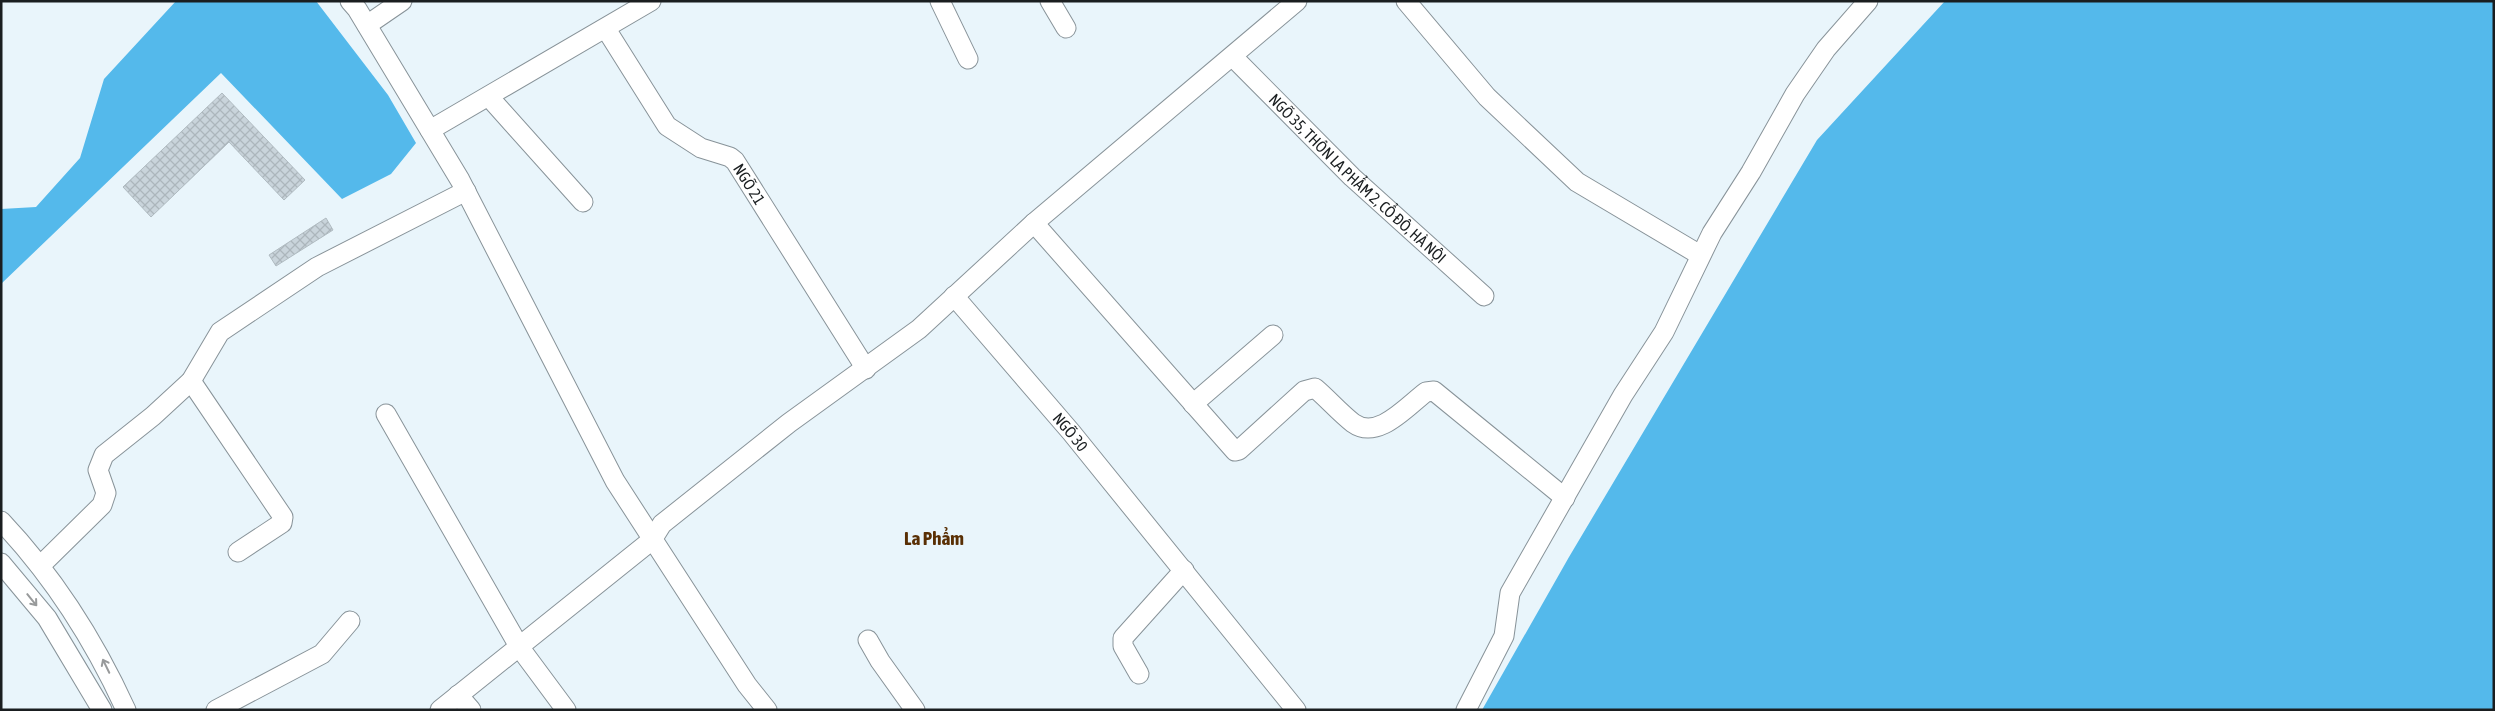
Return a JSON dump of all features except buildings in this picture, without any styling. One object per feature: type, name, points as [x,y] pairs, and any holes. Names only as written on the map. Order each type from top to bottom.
[{"type":"street","points":[[350,1],[367,25],[466,191],[615,481],[747,685],[767,710]]},
{"type":"street","points":[[367,25],[402,1]]},
{"type":"street","points":[[430,130],[489,98],[651,1]]},
{"type":"street","points":[[940,1],[968,59]]},
{"type":"street","points":[[1050,1],[1066,28]]},
{"type":"street","points":[[440,710],[520,648],[652,540],[662,524],[789,423],[919,329],[1034,223],[1298,1]]},
{"type":"street","points":[[1406,1],[1487,96],[1577,182],[1700,255]]},
{"type":"street","points":[[1466,710],[1504,636],[1510,593],[1623,395],[1664,332],[1700,255],[1751,172],[1795,94],[1826,49],[1868,1]]},
{"type":"street","name":"NGÕ 21","points":[[606,28],[667,126],[701,148],[730,157],[735,161],[866,369]]},
{"type":"street","name":"NGÕ 35, THÔN LA PHẨM 2, CỔ ĐÔ, HÀ NỘI","points":[[1233,57],[1352,177],[1484,296]]},
{"type":"street","points":[[489,98],[583,202]]},
{"type":"street","points":[[40,566],[102,505],[106,493],[98,470],[104,455],[153,416],[190,381],[220,332],[317,267],[466,191]]},
{"type":"street","points":[[1034,223],[1236,451],[1304,391],[1312,388],[1321,393],[1353,423],[1367,428],[1380,427],[1426,392],[1434,391],[1565,498]]},
{"type":"street","name":"NGÕ 30","points":[[954,296],[1040,394],[1296,710]]},
{"type":"street","points":[[1193,404],[1273,334]]},
{"type":"street","points":[[190,381],[283,517],[282,523],[238,552]]},
{"type":"street","points":[[386,414],[520,648],[566,710]]},
{"type":"street","points":[[1,521],[40,566],[103,659],[126,710]]},
{"type":"street","points":[[1,563],[47,618],[102,710]]},
{"type":"street","points":[[1139,674],[1123,646],[1123,638],[1184,570]]},
{"type":"street","points":[[216,710],[322,654],[350,622]]},
{"type":"street","points":[[868,640],[913,709]]},
{"type":"street","points":[[458,695],[471,710]]},
{"type":"water","points":[[176,1],[316,1],[388,95],[416,143],[391,174],[342,199],[221,73],[1,284],[1,209],[36,207],[80,158],[104,79]]},
{"type":"water","points":[[1945,1],[2494,1],[2494,710],[1482,710],[1569,557],[1817,140]]},
{"type":"district","name":"La Phẩm","points":[[934,538]]}]
